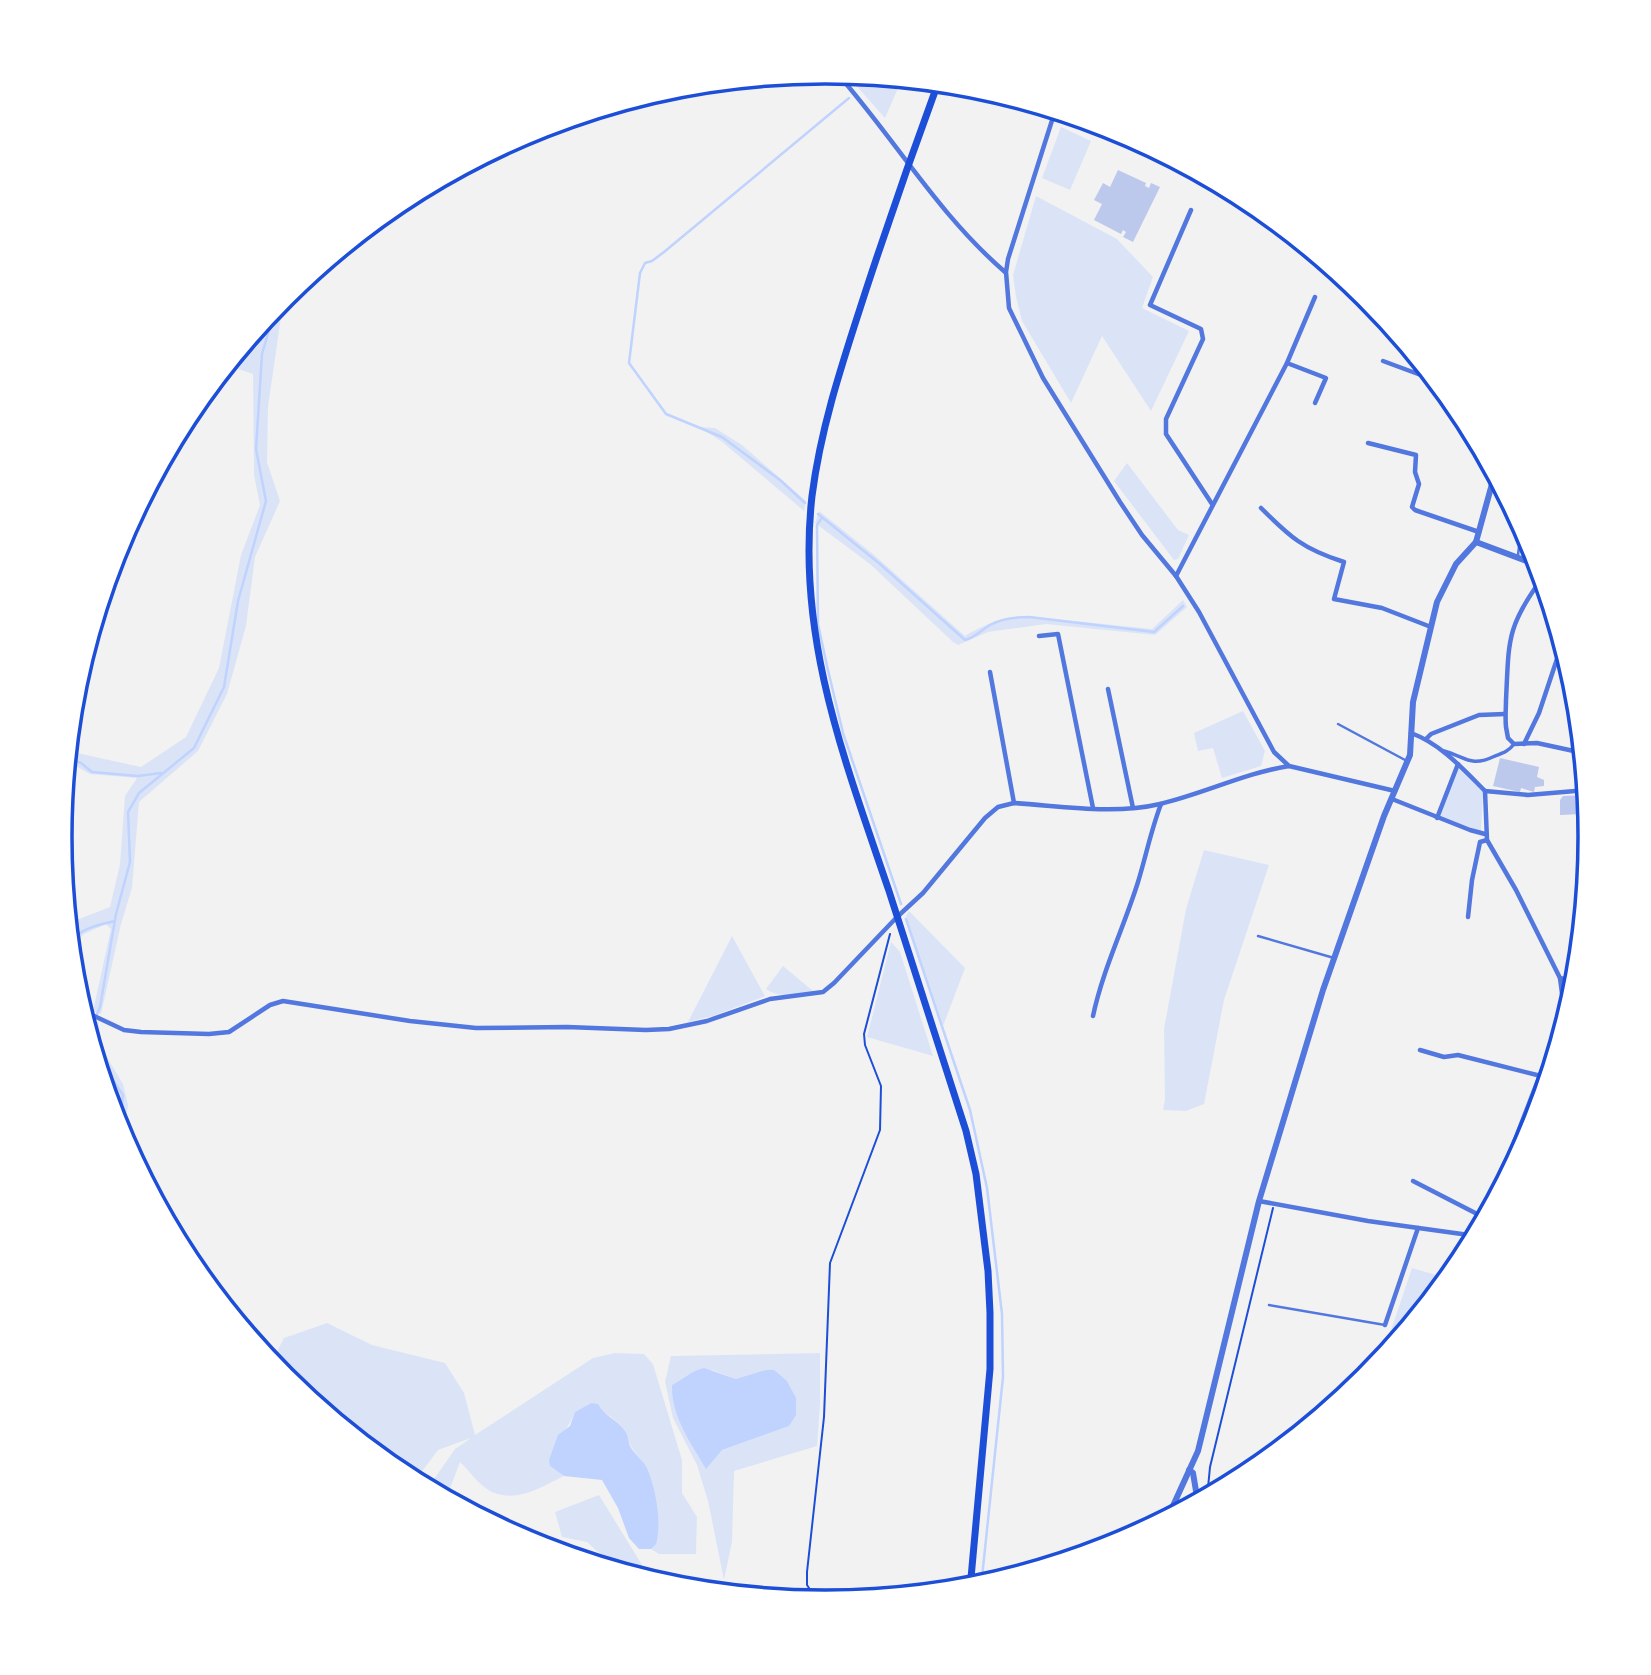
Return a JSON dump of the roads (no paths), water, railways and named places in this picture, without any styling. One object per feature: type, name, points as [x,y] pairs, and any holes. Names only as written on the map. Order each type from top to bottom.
[{"type":"main road","points":[[935,92],[832,393],[812,499],[810,546],[813,623],[828,704],[895,919],[966,1132],[976,1174],[988,1271],[990,1369],[971,1577]]},
{"type":"street","points":[[846,84],[960,230],[1006,272]]},
{"type":"street","points":[[1052,119],[1008,260],[1006,272],[1009,308],[1043,378],[1142,535],[1176,576],[1214,638],[1265,739],[1289,766]]},
{"type":"street","points":[[1191,210],[1150,305],[1201,330],[1203,339],[1166,419],[1166,434],[1212,504]]},
{"type":"street","points":[[1176,576],[1287,363],[1315,297]]},
{"type":"street","points":[[1383,361],[1419,374]]},
{"type":"street","points":[[1287,363],[1326,378],[1315,403]]},
{"type":"street","points":[[1368,443],[1416,455],[1415,472],[1419,484],[1412,507],[1415,510],[1479,532]]},
{"type":"street","points":[[1173,1506],[1198,1451],[1259,1201],[1334,958],[1408,762],[1413,702],[1431,627],[1446,581],[1465,551],[1476,542],[1492,486]]},
{"type":"street","points":[[1261,508],[1292,539],[1316,553],[1344,562],[1334,599],[1382,608],[1431,627]]},
{"type":"street","points":[[1476,542],[1526,561]]},
{"type":"street","points":[[1536,587],[1514,622],[1508,648],[1504,714],[1508,738],[1514,744],[1537,743],[1574,752]]},
{"type":"street","points":[[1040,636],[1058,634],[1093,808]]},
{"type":"street","points":[[1523,744],[1539,713],[1557,657]]},
{"type":"street","points":[[990,672],[1014,803]]},
{"type":"street","points":[[1108,689],[1133,808]]},
{"type":"street","points":[[1426,738],[1479,715],[1504,714]]},
{"type":"street","points":[[1411,733],[1426,738],[1443,751],[1485,790],[1528,794],[1578,791]]},
{"type":"street","points":[[1443,751],[1478,762],[1509,750],[1514,744]]},
{"type":"street","points":[[1437,818],[1458,764]]},
{"type":"street","points":[[93,1015],[124,1030],[209,1034],[229,1032],[270,1005],[283,1001],[476,1028],[669,1029],[707,1021],[770,999],[823,992],[923,893],[985,818],[998,807],[1014,803],[1133,808],[1161,803],[1219,787],[1266,770],[1289,766],[1395,791]]},
{"type":"street","points":[[1485,790],[1487,840],[1516,890],[1560,978],[1562,996]]},
{"type":"street","points":[[1392,799],[1485,834]]},
{"type":"street","points":[[1093,1016],[1103,974],[1138,883],[1161,803]]},
{"type":"street","points":[[1468,917],[1480,842],[1487,840]]},
{"type":"street","points":[[1560,978],[1566,979]]},
{"type":"street","points":[[1420,1050],[1444,1056],[1458,1055],[1540,1076]]},
{"type":"street","points":[[1510,1152],[1536,1088]]},
{"type":"street","points":[[1413,1181],[1478,1214]]},
{"type":"street","points":[[1259,1201],[1465,1234]]},
{"type":"street","points":[[1385,1325],[1418,1228]]},
{"type":"street","points":[[1189,1470],[1193,1474],[1196,1493]]},
{"type":"lane","points":[[1518,558],[1520,544]]},
{"type":"lane","points":[[1338,724],[1408,762]]},
{"type":"lane","points":[[1258,936],[1334,958]]},
{"type":"lane","points":[[1269,1305],[1385,1325]]},
{"type":"water","points":[[704,1368],[736,1379],[774,1370],[787,1381],[796,1398],[796,1415],[789,1426],[722,1450],[706,1469],[678,1418],[672,1385]]},
{"type":"water","points":[[591,1403],[598,1404],[622,1427],[632,1449],[647,1468],[658,1516],[658,1536],[651,1549],[639,1549],[629,1538],[618,1508],[602,1480],[564,1476],[550,1466],[549,1460],[558,1435],[570,1426],[575,1412]]},
{"type":"waterway","points":[[805,503],[780,480],[722,437],[666,414],[629,363],[640,273],[645,263],[664,252],[849,98]]},
{"type":"waterway","points":[[94,1021],[100,1007],[116,914],[130,862],[128,812],[139,793],[194,748],[224,687],[238,601],[266,501],[256,449],[262,354],[269,331]]},
{"type":"waterway","points":[[818,514],[880,564],[965,640],[1004,619],[1019,617],[1154,632],[1183,606]]},
{"type":"waterway","points":[[821,519],[817,525],[818,624],[843,733],[901,904]]},
{"type":"waterway","points":[[76,761],[92,772],[138,776],[161,773]]},
{"type":"waterway","points":[[906,919],[970,1110],[987,1188],[1002,1314],[1003,1377],[982,1575]]},
{"type":"waterway","points":[[78,935],[96,926],[115,921]]},
{"type":"waterway","points":[[111,1078],[123,1095],[122,1106]]}]
